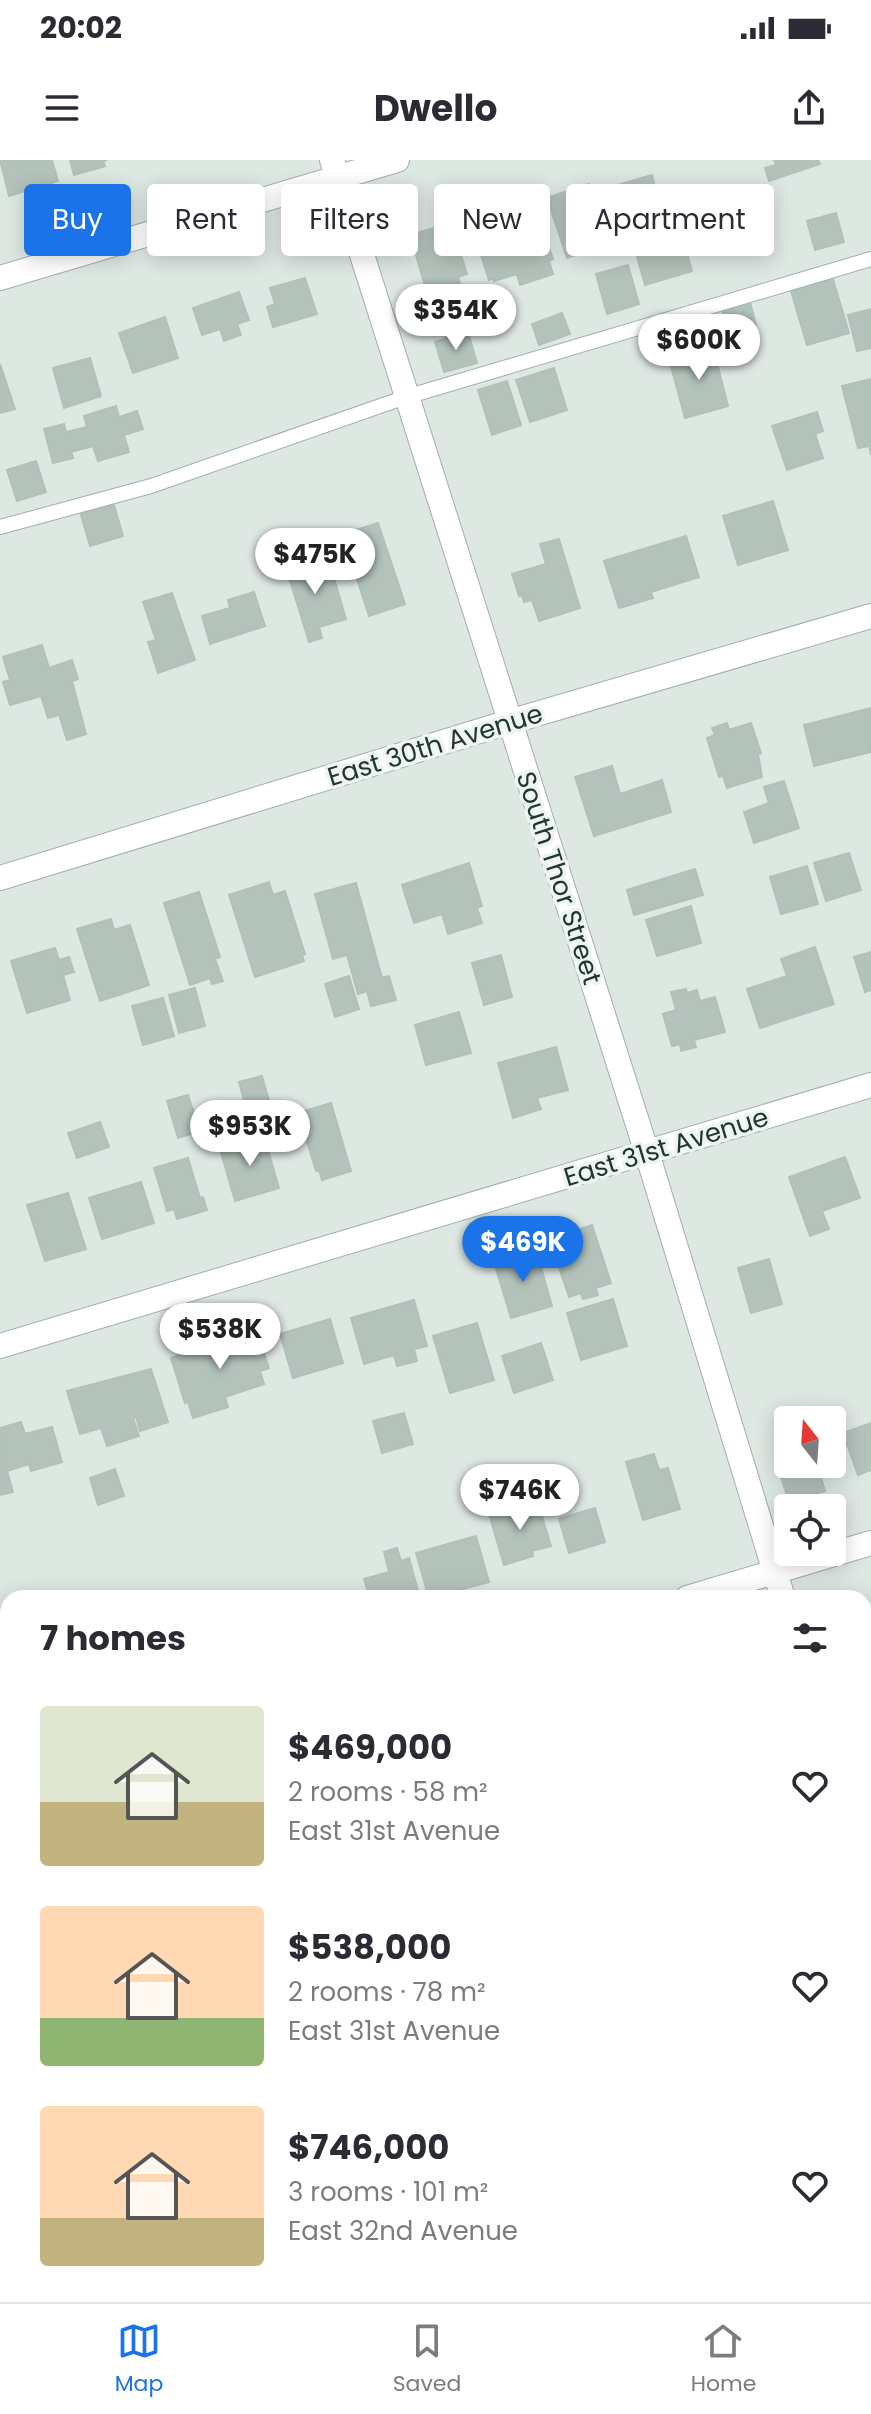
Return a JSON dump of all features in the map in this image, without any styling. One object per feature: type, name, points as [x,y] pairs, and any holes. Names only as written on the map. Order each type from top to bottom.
[{"type":"street","points":[[0,278],[334,169],[397,160]]},
{"type":"street","name":"South Thor Street","points":[[334,169],[647,1153],[781,1590]]},
{"type":"street","name":"East 30th Avenue","points":[[0,878],[509,722],[871,616]]},
{"type":"street","name":"East 31st Avenue","points":[[0,1346],[871,1085]]},
{"type":"street","points":[[713,1590],[871,1543]]},
{"type":"lane","points":[[0,527],[151,486],[406,397],[871,259]]},
{"type":"building","points":[[0,160],[52,160],[58,181],[24,184],[24,191],[9,196]]},
{"type":"building","points":[[70,160],[107,160],[103,161],[105,166],[74,175]]},
{"type":"building","points":[[774,160],[818,160],[820,164],[769,181],[765,168],[776,165]]},
{"type":"building","points":[[652,175],[654,184],[621,184]]},
{"type":"building","points":[[566,192],[566,255],[550,207],[550,197]]},
{"type":"building","points":[[836,213],[844,242],[815,250],[807,221]]},
{"type":"building","points":[[434,228],[434,256],[461,256],[467,274],[458,277],[463,295],[442,301],[439,292],[428,296],[416,256],[418,233]]},
{"type":"building","points":[[550,250],[553,274],[520,285],[517,274],[489,280],[481,256],[550,256]]},
{"type":"building","points":[[637,256],[688,256],[692,271],[645,285]]},
{"type":"building","points":[[628,265],[639,304],[607,314],[596,274]]},
{"type":"building","points":[[832,276],[849,333],[807,345],[790,288]]},
{"type":"building","points":[[305,278],[317,314],[273,327],[267,307],[275,304],[270,288]]},
{"type":"building","points":[[239,292],[249,320],[237,324],[241,335],[224,341],[220,329],[202,335],[193,308]]},
{"type":"building","points":[[750,302],[756,325],[728,332],[722,310]]},
{"type":"building","points":[[871,309],[871,348],[857,351],[848,315]]},
{"type":"building","points":[[562,313],[570,334],[539,345],[532,324]]},
{"type":"building","points":[[165,317],[178,358],[133,373],[119,333]]},
{"type":"building","points":[[468,332],[477,363],[444,372],[435,342]]},
{"type":"building","points":[[713,347],[728,406],[685,418],[669,359]]},
{"type":"building","points":[[90,358],[101,396],[64,408],[53,368]]},
{"type":"building","points":[[0,364],[15,409],[0,413]]},
{"type":"building","points":[[554,368],[567,410],[530,422],[516,380]]},
{"type":"building","points":[[871,379],[871,455],[869,446],[858,448],[842,386]]},
{"type":"building","points":[[507,381],[521,425],[492,435],[478,390]]},
{"type":"building","points":[[116,406],[119,417],[137,411],[143,429],[124,435],[129,452],[98,461],[93,446],[71,452],[73,458],[53,463],[44,429],[64,424],[66,432],[87,427],[84,416]]},
{"type":"building","points":[[817,412],[823,431],[815,434],[823,458],[787,470],[772,426]]},
{"type":"building","points":[[36,461],[46,492],[17,501],[7,470]]},
{"type":"building","points":[[112,498],[123,536],[90,546],[79,508]]},
{"type":"building","points":[[773,501],[788,550],[738,565],[723,516]]},
{"type":"building","points":[[378,523],[405,604],[369,616],[352,564],[347,566],[337,536]]},
{"type":"building","points":[[686,536],[699,577],[651,592],[653,598],[619,608],[604,561]]},
{"type":"building","points":[[559,539],[580,608],[539,621],[532,600],[524,602],[522,595],[519,596],[512,574],[546,564],[540,544]]},
{"type":"building","points":[[306,554],[312,574],[331,568],[346,619],[319,627],[322,638],[309,642],[284,561]]},
{"type":"building","points":[[254,592],[265,626],[210,644],[202,616],[230,608],[228,600]]},
{"type":"building","points":[[172,593],[195,660],[158,673],[148,642],[156,640],[143,602]]},
{"type":"building","points":[[42,645],[49,668],[72,660],[78,679],[72,681],[86,734],[67,740],[59,715],[48,718],[41,696],[10,705],[3,682],[10,680],[3,657]]},
{"type":"building","points":[[871,708],[871,752],[814,766],[804,725]]},
{"type":"building","points":[[727,723],[729,730],[751,723],[761,753],[758,754],[762,777],[727,788],[723,776],[719,777],[707,738],[715,735],[712,728]]},
{"type":"building","points":[[612,766],[620,794],[662,780],[671,812],[594,836],[575,777]]},
{"type":"building","points":[[784,781],[799,828],[754,843],[744,812],[769,803],[764,787]]},
{"type":"building","points":[[849,853],[861,890],[826,901],[814,863]]},
{"type":"building","points":[[469,863],[482,906],[477,908],[482,923],[448,934],[442,914],[414,923],[402,885]]},
{"type":"building","points":[[807,866],[818,904],[781,914],[770,877]]},
{"type":"building","points":[[695,869],[703,895],[634,915],[627,890]]},
{"type":"building","points":[[269,882],[273,895],[285,891],[305,954],[302,955],[304,961],[255,977],[229,895]]},
{"type":"building","points":[[356,883],[382,978],[389,976],[396,1000],[371,1006],[367,991],[358,994],[347,955],[333,959],[315,894]]},
{"type":"building","points":[[199,892],[220,957],[215,959],[223,981],[212,984],[210,978],[190,985],[164,903]]},
{"type":"building","points":[[691,906],[701,943],[657,956],[646,920]]},
{"type":"building","points":[[111,919],[114,930],[130,925],[149,985],[100,1001],[77,929]]},
{"type":"building","points":[[815,947],[834,1004],[760,1028],[747,989],[787,976],[781,959]]},
{"type":"building","points":[[55,948],[59,960],[69,957],[74,972],[63,975],[70,1000],[27,1013],[11,961]]},
{"type":"building","points":[[871,952],[871,990],[865,992],[854,957]]},
{"type":"building","points":[[501,955],[512,997],[484,1005],[472,963]]},
{"type":"building","points":[[349,976],[359,1009],[335,1017],[325,984]]},
{"type":"building","points":[[195,988],[205,1026],[179,1033],[169,995]]},
{"type":"building","points":[[686,989],[687,993],[697,990],[700,1001],[715,997],[725,1032],[694,1040],[696,1047],[681,1051],[680,1044],[672,1046],[663,1014],[676,1010],[671,992]]},
{"type":"building","points":[[163,998],[174,1036],[143,1045],[132,1006]]},
{"type":"building","points":[[459,1012],[471,1053],[426,1065],[415,1025]]},
{"type":"building","points":[[556,1047],[568,1090],[537,1098],[541,1109],[513,1118],[498,1063]]},
{"type":"building","points":[[262,1076],[270,1104],[247,1111],[239,1082]]},
{"type":"building","points":[[188,1095],[200,1131],[178,1138],[167,1101]]},
{"type":"building","points":[[331,1103],[351,1171],[322,1180],[319,1170],[316,1171],[298,1113]]},
{"type":"building","points":[[100,1122],[109,1147],[77,1158],[68,1133]]},
{"type":"building","points":[[264,1136],[279,1188],[235,1201],[220,1149]]},
{"type":"building","points":[[845,1157],[860,1198],[822,1211],[829,1229],[810,1236],[789,1177]]},
{"type":"building","points":[[188,1158],[200,1198],[203,1197],[207,1210],[177,1219],[174,1209],[167,1211],[154,1168]]},
{"type":"building","points":[[141,1182],[154,1223],[102,1239],[89,1198]]},
{"type":"building","points":[[68,1193],[86,1249],[45,1261],[27,1205]]},
{"type":"building","points":[[592,1225],[611,1283],[596,1288],[598,1295],[583,1299],[581,1293],[569,1297],[553,1250],[566,1246],[563,1235]]},
{"type":"building","points":[[536,1250],[552,1306],[511,1318],[494,1262]]},
{"type":"building","points":[[769,1259],[782,1304],[751,1313],[738,1268]]},
{"type":"building","points":[[613,1299],[627,1346],[581,1360],[567,1313]]},
{"type":"building","points":[[414,1300],[427,1346],[414,1349],[417,1361],[397,1366],[394,1355],[364,1364],[351,1318]]},
{"type":"building","points":[[330,1319],[343,1363],[293,1378],[280,1334]]},
{"type":"building","points":[[477,1323],[494,1380],[450,1393],[433,1336]]},
{"type":"building","points":[[255,1327],[269,1368],[260,1371],[264,1384],[225,1397],[228,1407],[193,1418],[171,1358]]},
{"type":"building","points":[[541,1343],[553,1380],[514,1393],[502,1356]]},
{"type":"building","points":[[151,1369],[168,1422],[140,1431],[136,1417],[133,1418],[139,1436],[107,1446],[101,1428],[80,1434],[67,1391]]},
{"type":"building","points":[[404,1413],[413,1444],[382,1453],[373,1421]]},
{"type":"building","points":[[21,1422],[25,1434],[52,1427],[62,1462],[31,1471],[29,1464],[7,1471],[13,1492],[0,1495],[0,1428]]},
{"type":"building","points":[[871,1423],[871,1470],[858,1475],[846,1441],[846,1432]]},
{"type":"building","points":[[654,1454],[659,1470],[668,1468],[680,1509],[643,1520],[626,1462]]},
{"type":"building","points":[[115,1469],[124,1496],[98,1505],[90,1478]]},
{"type":"building","points":[[781,1478],[821,1478],[825,1491],[815,1494],[786,1494]]},
{"type":"building","points":[[537,1500],[551,1546],[532,1551],[533,1556],[504,1565],[489,1514]]},
{"type":"building","points":[[595,1508],[605,1542],[569,1553],[559,1519]]},
{"type":"building","points":[[476,1536],[489,1582],[459,1590],[427,1590],[416,1553]]},
{"type":"building","points":[[397,1548],[401,1561],[409,1558],[418,1590],[367,1590],[364,1579],[389,1572],[384,1552]]}]
